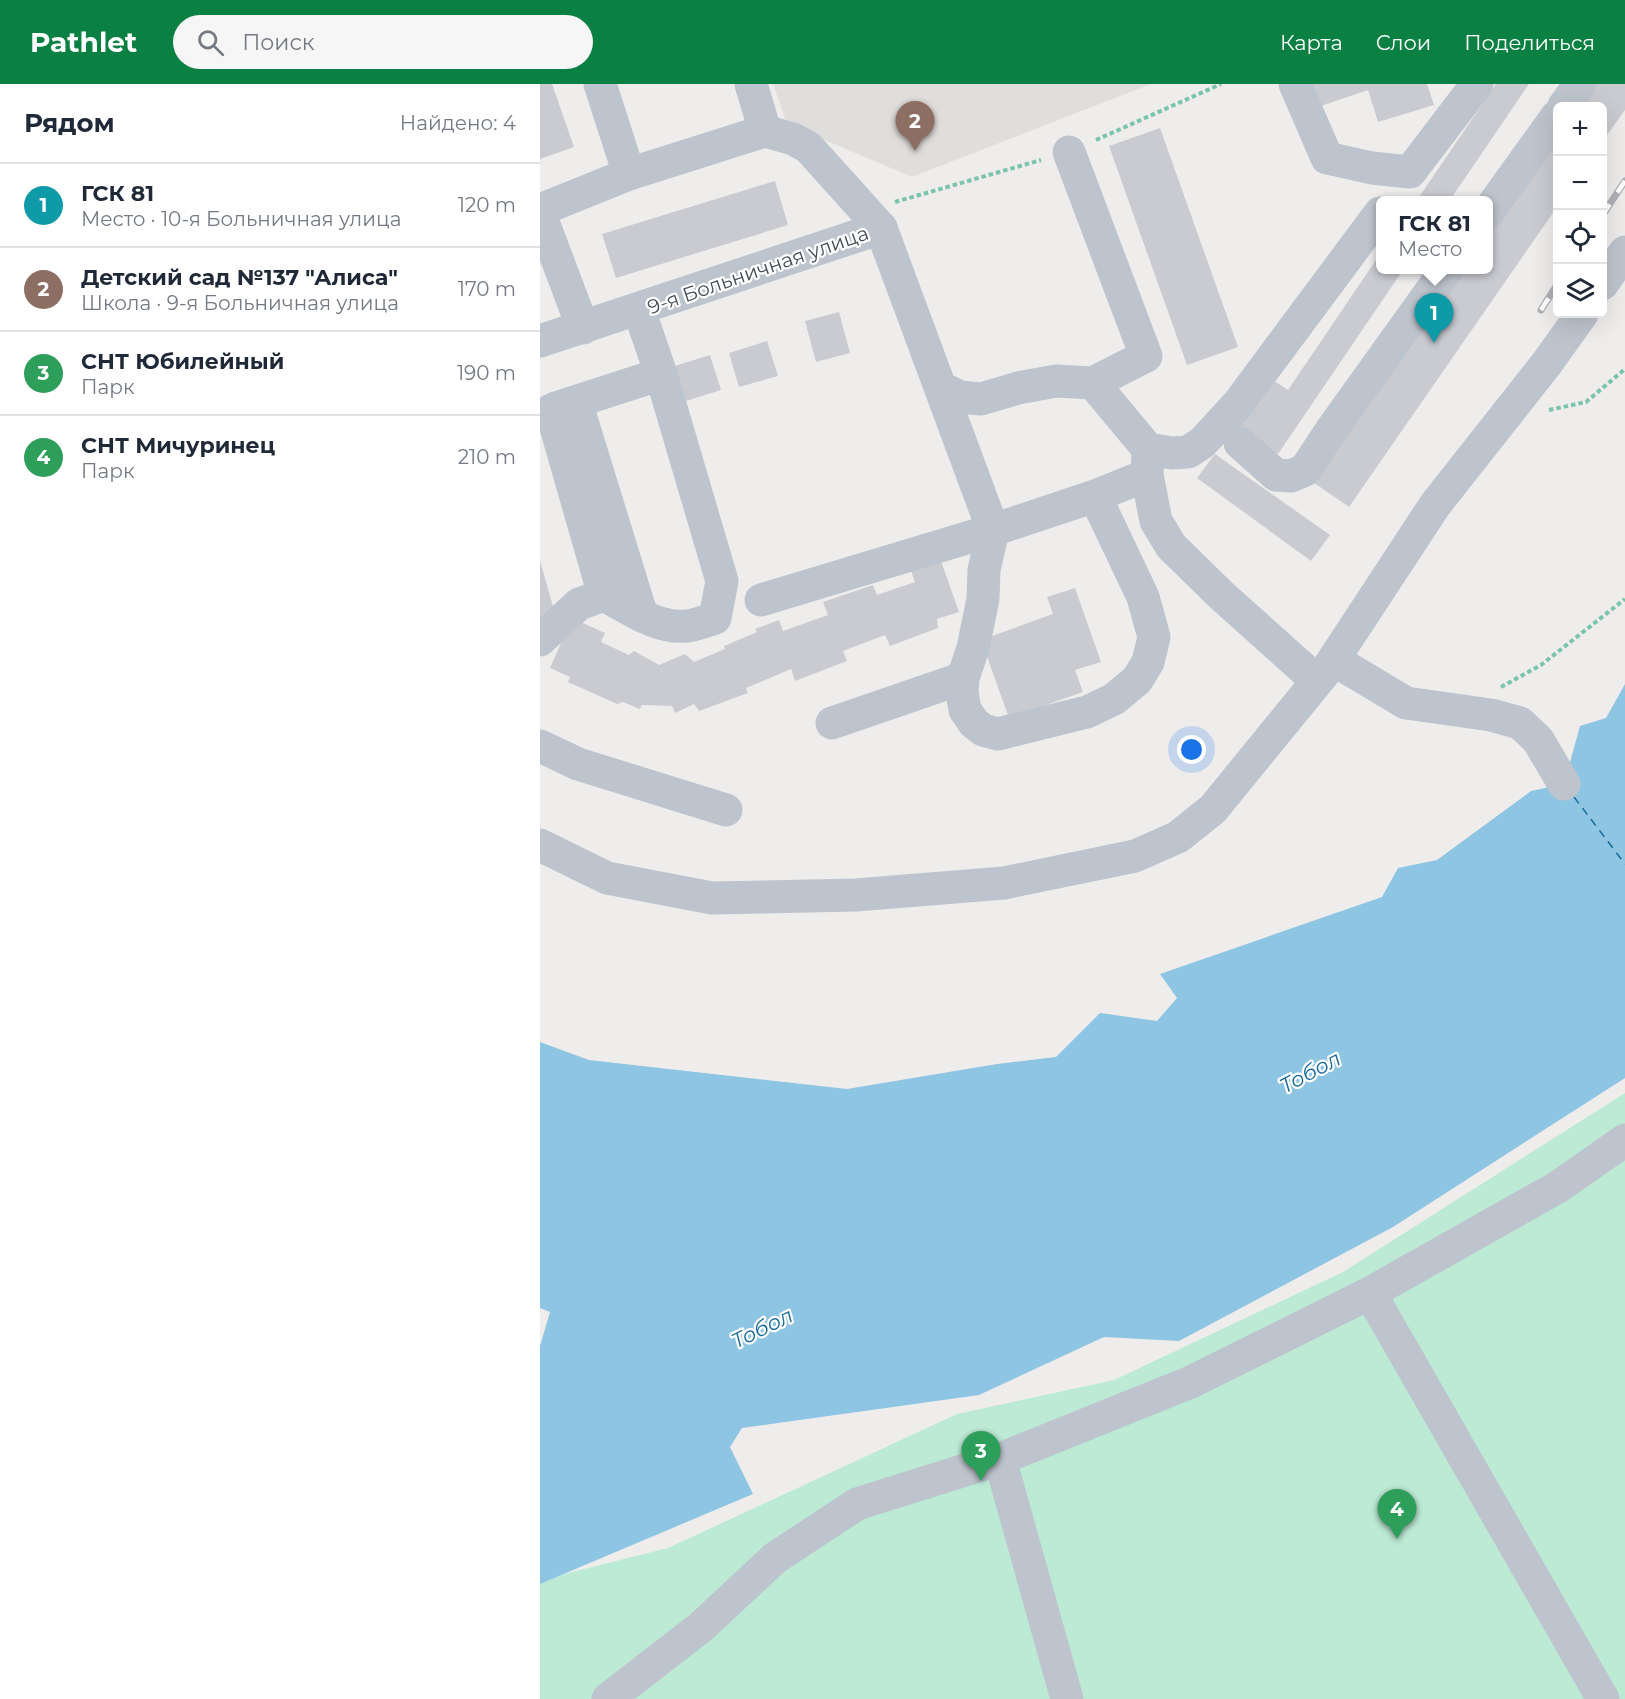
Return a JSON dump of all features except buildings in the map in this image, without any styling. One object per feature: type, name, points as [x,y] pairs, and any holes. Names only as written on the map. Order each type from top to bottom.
[{"type":"street","points":[[600,84],[629,174]]},
{"type":"street","points":[[751,84],[765,132]]},
{"type":"street","points":[[1295,84],[1327,158],[1372,168],[1410,172]]},
{"type":"street","points":[[1393,196],[1477,84]]},
{"type":"street","points":[[1567,102],[1580,84]]},
{"type":"street","points":[[1493,205],[1553,122]]},
{"type":"street","points":[[583,328],[540,212],[629,174],[765,132],[794,139],[808,147],[881,228]]},
{"type":"street","points":[[941,388],[960,397],[981,399],[1018,388],[1056,381],[1093,383],[1146,357],[1069,152]]},
{"type":"street","points":[[761,600],[993,530],[1095,496],[1148,462],[1172,453],[1188,452],[1202,443],[1238,404],[1376,218]]},
{"type":"street","name":"9-я Больничная улица","points":[[540,341],[881,228],[993,530]]},
{"type":"street","points":[[1607,277],[1625,252]]},
{"type":"street","points":[[1240,443],[1276,475],[1291,476],[1305,470],[1443,274]]},
{"type":"street","points":[[556,408],[604,595],[642,616],[665,625],[688,626],[715,618],[722,581],[662,374],[639,310]]},
{"type":"street","points":[[540,844],[607,878],[712,898],[856,895],[1004,883],[1135,856],[1178,837],[1213,809],[1326,671],[1435,505],[1547,363],[1579,318]]},
{"type":"street","points":[[556,408],[662,374]]},
{"type":"street","points":[[1093,383],[1148,462],[1156,521],[1171,546],[1220,594],[1326,671],[1406,703],[1491,716],[1520,723],[1538,740],[1564,784]]},
{"type":"street","points":[[556,408],[642,616]]},
{"type":"street","points":[[993,530],[984,570],[981,609],[973,648],[963,678],[962,692],[965,710],[974,723],[983,730],[998,734],[1087,712],[1114,699],[1137,680],[1149,662],[1154,637],[1143,597],[1095,496]]},
{"type":"street","points":[[540,640],[579,604],[604,595]]},
{"type":"street","points":[[832,723],[963,678]]},
{"type":"street","points":[[540,746],[578,764],[726,810]]},
{"type":"street","points":[[608,1699],[701,1627],[775,1558],[857,1504],[1000,1459],[1191,1382],[1370,1293],[1558,1187],[1625,1140]]},
{"type":"street","points":[[1370,1293],[1603,1699]]},
{"type":"street","points":[[1000,1459],[1067,1699]]},
{"type":"path","points":[[1544,411],[1586,402],[1625,369]]},
{"type":"path","points":[[1493,692],[1541,665],[1625,599]]},
{"type":"shaded area","points":[[773,84],[1151,84],[912,177],[787,124]]},
{"type":"green space","points":[[1625,1093],[1625,1699],[540,1699],[540,1580],[668,1548],[957,1414],[1114,1380],[1343,1272]]},
{"type":"water","name":"Тобол","points":[[1625,684],[1625,1078],[1393,1227],[1179,1341],[1104,1337],[979,1395],[742,1428],[730,1447],[753,1494],[540,1584],[540,1346],[550,1312],[540,1308],[540,1042],[589,1060],[847,1089],[997,1064],[1056,1057],[1100,1013],[1157,1021],[1177,998],[1160,974],[1382,897],[1398,868],[1437,860],[1531,791],[1564,784],[1580,726],[1606,718]]},
{"type":"ferry route","points":[[1574,797],[1625,864]]},
{"type":"railway","points":[[1606,210],[1625,181]]},
{"type":"railway","points":[[1541,310],[1553,291]]},
{"type":"place","name":"Детский сад №137 \"Алиса\"","points":[[915,151]]},
{"type":"place","name":"ГСК 81","points":[[1434,343]]},
{"type":"place","name":"СНТ Юбилейный","points":[[981,1481]]},
{"type":"place","name":"СНТ Мичуринец","points":[[1397,1539]]}]
